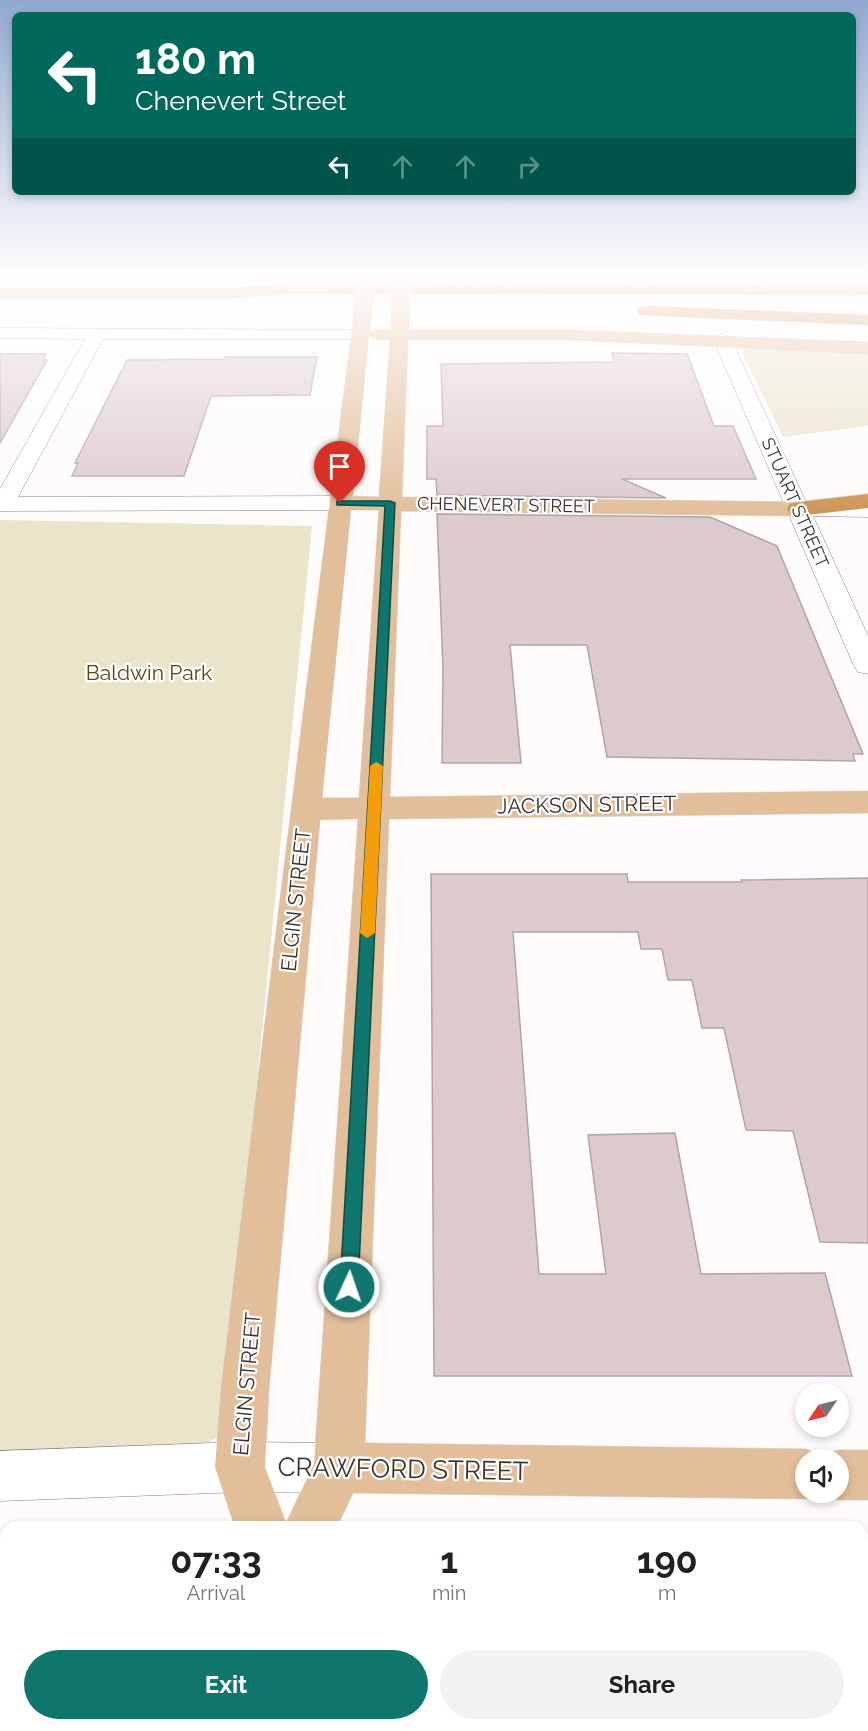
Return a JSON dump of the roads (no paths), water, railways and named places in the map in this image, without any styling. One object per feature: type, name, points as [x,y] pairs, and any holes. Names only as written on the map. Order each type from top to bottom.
[{"type":"highway","points":[[798,509],[868,501]]},
{"type":"main road","name":"ELGIN STREET","points":[[259,1521],[240,1467],[245,1389],[305,809],[358,353]]},
{"type":"main road","points":[[312,1521],[339,1468],[398,353]]},
{"type":"main road","name":"CHENEVERT STREET","points":[[340,503],[798,509]]},
{"type":"main road","name":"JACKSON STREET","points":[[305,809],[868,802]]},
{"type":"main road","name":"CRAWFORD STREET","points":[[339,1468],[795,1474]]},
{"type":"main road","points":[[849,1475],[868,1475]]},
{"type":"street","points":[[1,504],[86,353]]},
{"type":"street","name":"STUART STREET","points":[[728,353],[868,666]]},
{"type":"street","name":"CHENEVERT STREET","points":[[1,504],[340,503]]},
{"type":"street","name":"CHENEVERT STREET","points":[[798,509],[868,510]]},
{"type":"street","name":"CRAWFORD STREET","points":[[0,1476],[240,1467],[339,1468]]},
{"type":"park label","name":"Baldwin Park","points":[[149,673]]}]
